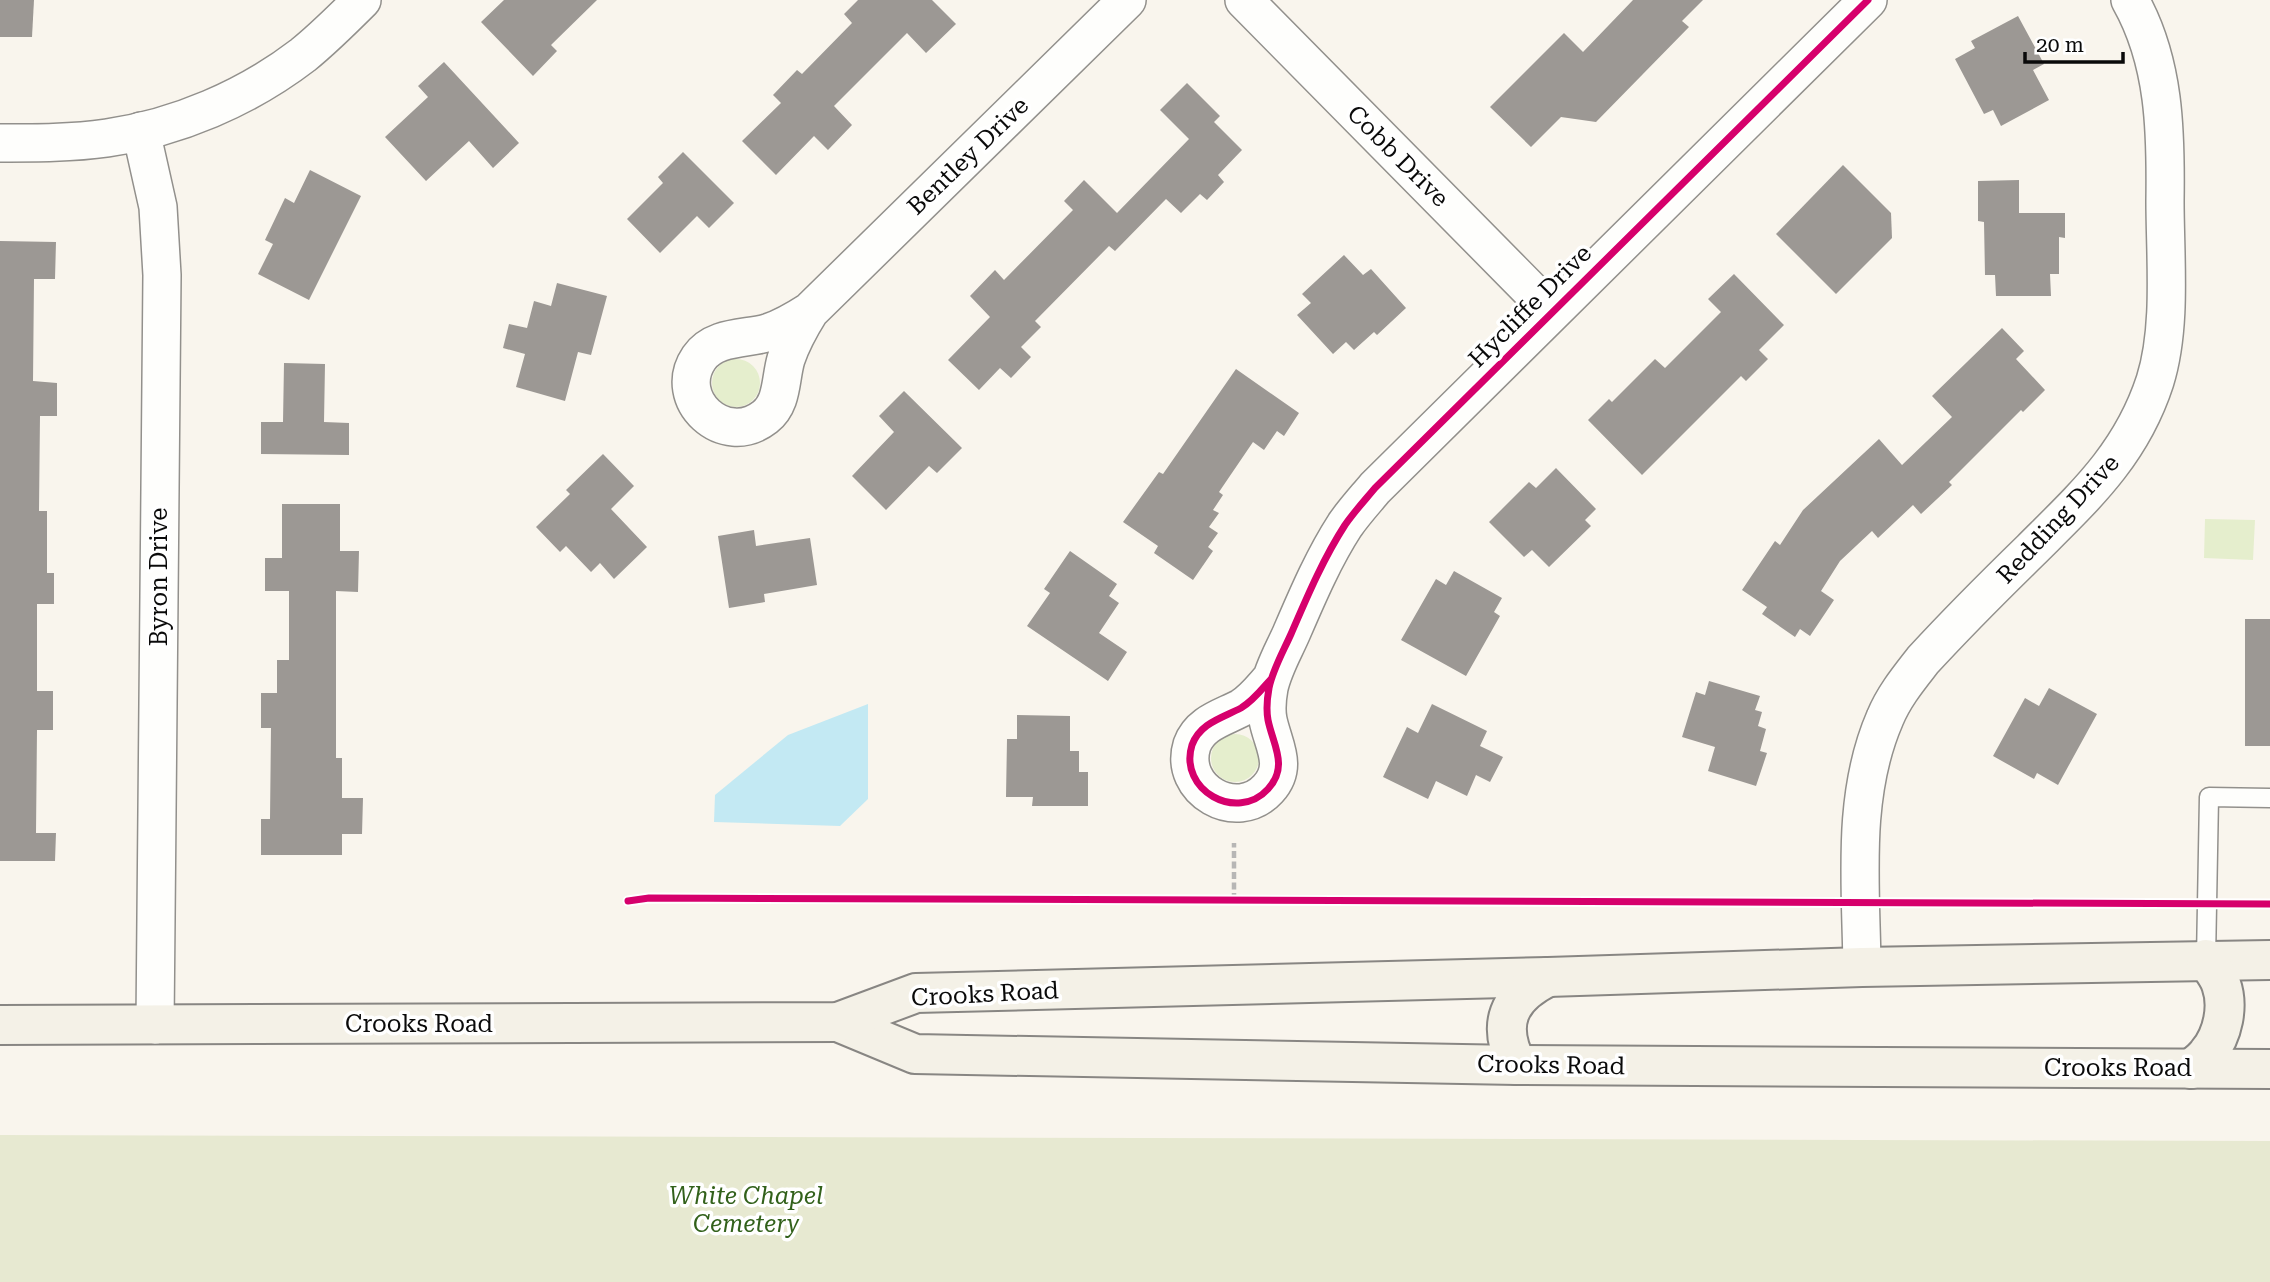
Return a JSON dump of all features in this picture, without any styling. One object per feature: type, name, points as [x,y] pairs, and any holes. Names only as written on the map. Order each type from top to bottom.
[{"type":"main road","points":[[2191,1069],[2208,1054],[2224,1016],[2225,998],[2220,981],[2206,959]]},
{"type":"main road","name":"Crooks Road","points":[[0,1025],[838,1023],[916,993],[1862,967],[2270,960]]},
{"type":"main road","points":[[1517,1065],[1510,1051],[1507,1023],[1519,995],[1531,985],[1548,977]]},
{"type":"main road","name":"Crooks Road","points":[[838,1023],[915,1054],[1517,1065],[2270,1069]]},
{"type":"street","points":[[0,143],[109,138],[172,123],[217,106],[265,81],[303,55],[362,0]]},
{"type":"street","name":"Bentley Drive","points":[[810,311],[1127,0]]},
{"type":"street","name":"Cobb Drive","points":[[1244,0],[1552,312]]},
{"type":"street","name":"Hycliffe Drive","points":[[1271,679],[1325,561],[1346,524],[1375,488],[1401,459],[1868,0]]},
{"type":"street","name":"Redding Drive","points":[[1862,967],[1861,807],[1876,741],[1886,715],[1901,688],[1923,660],[2096,484],[2122,451],[2155,380],[2161,353],[2165,310],[2164,123],[2159,74],[2149,42],[2130,0]]},
{"type":"street","name":"Byron Drive","points":[[141,131],[158,207],[162,275],[155,1026]]},
{"type":"lane","points":[[2206,959],[2209,797],[2270,798]]},
{"type":"path","points":[[1234,843],[1234,901]]},
{"type":"path","points":[[1220,900],[1248,901]]},
{"type":"green space","points":[[736,359],[753,366],[760,383],[753,400],[736,407],[719,400],[712,383],[719,366]]},
{"type":"green space","points":[[2205,519],[2255,520],[2253,560],[2204,558]]},
{"type":"green space","points":[[1235,734],[1252,741],[1259,758],[1252,775],[1235,782],[1218,775],[1211,758],[1218,741]]},
{"type":"green space","name":"White Chapel Cemetery","points":[[0,1135],[2270,1141],[2270,1282],[0,1282]]},
{"type":"water","points":[[868,704],[868,799],[840,826],[714,822],[715,795],[788,735]]},
{"type":"building","points":[[0,0],[34,0],[32,37],[0,37]]},
{"type":"building","points":[[504,0],[597,0],[551,45],[557,51],[533,76],[481,22]]},
{"type":"building","points":[[858,0],[932,0],[956,24],[926,53],[907,33],[834,106],[852,125],[828,150],[814,136],[776,175],[742,141],[781,103],[773,95],[797,70],[802,74],[852,23],[844,14]]},
{"type":"building","points":[[1633,0],[1703,0],[1682,21],[1689,27],[1596,122],[1561,117],[1531,147],[1490,107],[1564,33],[1583,52]]},
{"type":"building","points":[[2018,16],[2044,64],[2033,70],[2049,100],[2001,126],[1993,110],[1984,114],[1955,59],[1975,48],[1971,41]]},
{"type":"building","points":[[444,62],[519,143],[493,168],[469,141],[426,181],[385,137],[428,97],[418,86]]},
{"type":"building","points":[[1187,83],[1220,116],[1214,122],[1242,150],[1218,175],[1224,182],[1207,200],[1200,194],[1181,213],[1166,199],[1115,251],[1109,246],[1035,321],[1041,327],[1021,347],[1031,357],[1011,378],[1000,368],[979,390],[948,360],[990,317],[970,296],[995,270],[1004,280],[1073,210],[1064,201],[1084,180],[1117,213],[1189,139],[1160,110]]},
{"type":"building","points":[[683,152],[734,203],[709,228],[697,216],[660,253],[627,219],[663,183],[658,177]]},
{"type":"building","points":[[1843,165],[1891,213],[1892,238],[1836,294],[1776,234]]},
{"type":"building","points":[[310,170],[361,196],[309,300],[258,274],[273,244],[265,240],[285,198],[294,203]]},
{"type":"building","points":[[2019,180],[2019,213],[2065,213],[2065,238],[2059,237],[2059,274],[2050,274],[2051,296],[1996,296],[1995,275],[1985,275],[1984,222],[1978,221],[1978,181]]},
{"type":"building","points":[[0,241],[56,242],[55,279],[34,279],[33,381],[57,383],[57,416],[40,416],[39,511],[47,511],[47,573],[54,573],[54,604],[37,604],[37,691],[53,691],[53,730],[37,730],[36,833],[56,833],[55,861],[0,861]]},
{"type":"building","points":[[1344,255],[1363,275],[1371,269],[1406,308],[1377,335],[1374,332],[1354,350],[1346,342],[1333,354],[1297,315],[1311,303],[1302,294]]},
{"type":"building","points":[[1734,274],[1784,325],[1759,350],[1768,359],[1746,381],[1741,376],[1642,475],[1588,420],[1609,399],[1612,402],[1655,359],[1665,368],[1721,312],[1708,299]]},
{"type":"building","points":[[557,283],[607,296],[591,355],[578,352],[565,401],[516,387],[525,354],[503,348],[509,324],[527,328],[534,301],[551,306]]},
{"type":"building","points":[[2002,328],[2024,351],[2016,359],[2045,390],[2023,412],[2021,410],[1949,482],[1952,485],[1921,514],[1913,505],[1878,538],[1872,531],[1840,561],[1821,591],[1834,600],[1810,636],[1800,629],[1795,637],[1762,614],[1767,607],[1742,590],[1775,541],[1780,545],[1803,510],[1879,439],[1902,465],[1952,417],[1932,396]]},
{"type":"building","points":[[284,363],[325,364],[324,422],[349,423],[349,455],[261,454],[261,422],[283,422]]},
{"type":"building","points":[[1236,369],[1299,413],[1284,436],[1277,431],[1264,450],[1253,442],[1219,492],[1223,495],[1213,510],[1219,513],[1209,527],[1218,533],[1208,547],[1213,551],[1193,580],[1154,553],[1158,546],[1123,522],[1159,472],[1163,474]]},
{"type":"building","points":[[904,391],[962,448],[937,473],[929,466],[886,510],[852,476],[894,432],[879,416]]},
{"type":"building","points":[[603,454],[634,486],[611,509],[647,547],[614,579],[600,563],[591,572],[566,546],[560,552],[536,527],[570,494],[566,490]]},
{"type":"building","points":[[1556,468],[1596,509],[1585,520],[1591,526],[1549,567],[1532,550],[1524,557],[1489,522],[1529,482],[1536,488]]},
{"type":"building","points":[[282,504],[340,504],[340,551],[359,551],[358,592],[336,591],[336,758],[342,758],[342,798],[363,798],[362,834],[342,834],[342,855],[261,855],[261,819],[270,819],[271,728],[261,728],[261,693],[277,693],[277,660],[289,660],[289,591],[265,591],[265,558],[282,558]]},
{"type":"building","points":[[754,530],[756,546],[810,538],[817,585],[764,594],[765,602],[729,608],[718,536]]},
{"type":"building","points":[[1070,551],[1117,584],[1109,596],[1119,603],[1099,633],[1127,652],[1108,681],[1027,626],[1050,593],[1044,589]]},
{"type":"building","points":[[1454,571],[1502,598],[1494,612],[1500,616],[1466,676],[1401,640],[1436,579],[1446,585]]},
{"type":"building","points":[[2245,619],[2270,619],[2270,746],[2245,746]]},
{"type":"building","points":[[1709,681],[1760,696],[1755,710],[1762,712],[1758,726],[1766,729],[1760,751],[1767,753],[1756,786],[1708,771],[1715,747],[1682,737],[1696,692],[1705,695]]},
{"type":"building","points":[[2049,688],[2097,714],[2058,785],[2037,773],[2034,779],[1993,756],[2025,698],[2039,706]]},
{"type":"building","points":[[1432,704],[1487,731],[1480,746],[1503,757],[1490,782],[1476,775],[1467,796],[1436,781],[1428,799],[1383,777],[1407,727],[1418,733]]},
{"type":"building","points":[[1017,715],[1070,716],[1070,751],[1079,751],[1079,772],[1088,772],[1088,806],[1032,806],[1033,797],[1006,797],[1007,739],[1017,739]]},
{"type":"cycle path","points":[[1271,679],[1241,708],[1200,731],[1192,745],[1190,761],[1194,776],[1202,788],[1213,797],[1241,803],[1255,799],[1268,789],[1274,780],[1279,764],[1267,716],[1271,681],[1322,565],[1356,511],[1375,488],[1868,0]]},
{"type":"cycle path","points":[[628,901],[649,898],[2270,904]]}]
